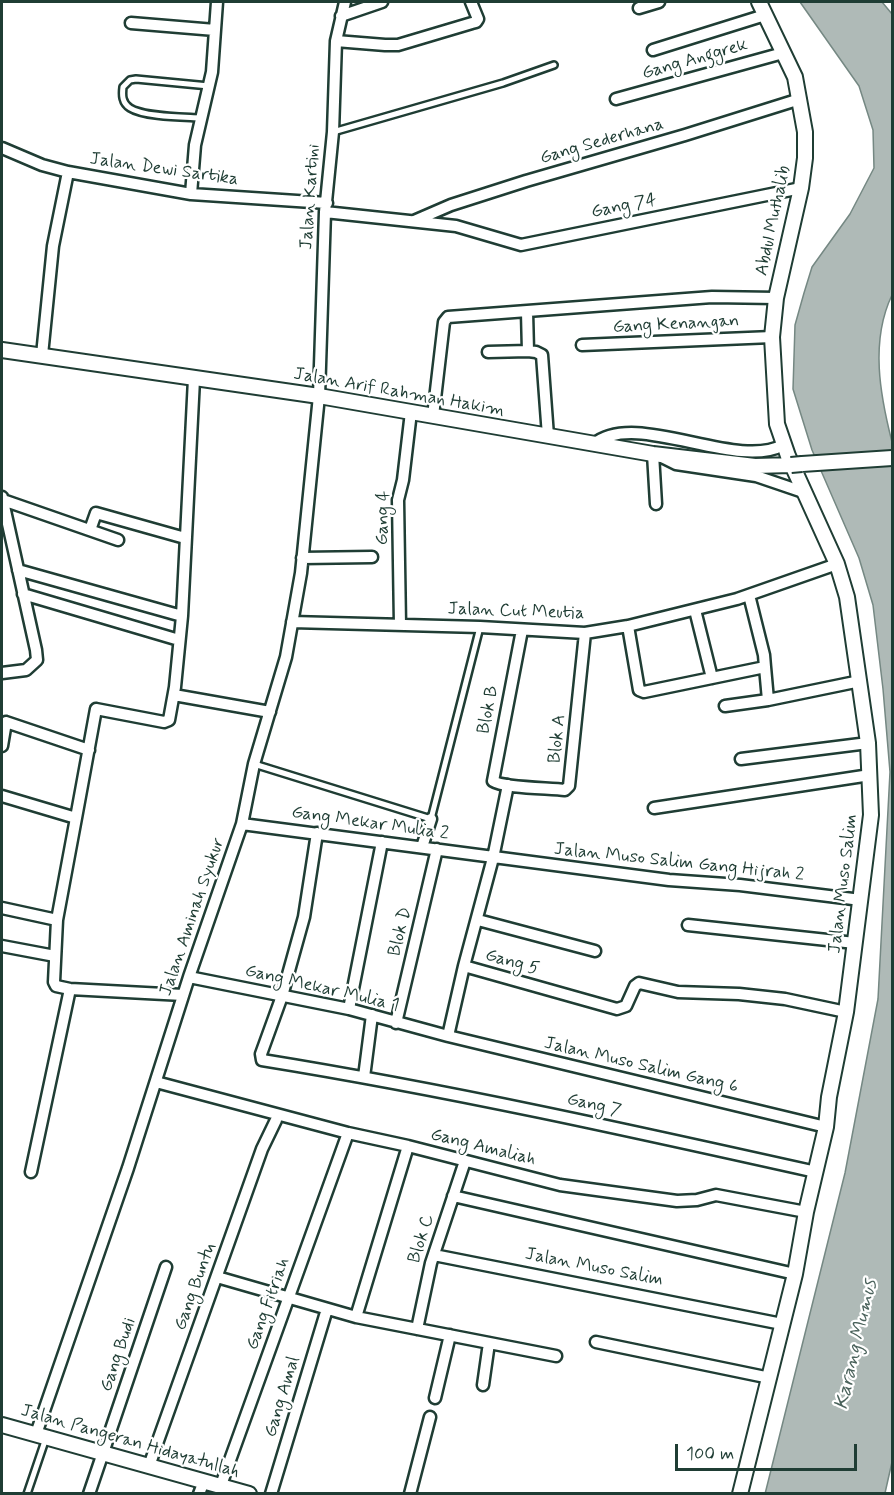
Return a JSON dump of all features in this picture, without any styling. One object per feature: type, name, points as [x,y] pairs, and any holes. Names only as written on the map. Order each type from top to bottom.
[{"type":"street","points":[[190,194],[195,145],[209,86],[217,2]]},
{"type":"street","name":"Jalan Kartini","points":[[319,396],[326,208],[333,132],[336,41],[345,2]]},
{"type":"street","points":[[341,16],[382,2]]},
{"type":"street","points":[[336,41],[398,45],[472,23],[478,19],[471,2]]},
{"type":"street","points":[[639,8],[659,2]]},
{"type":"street","points":[[653,50],[762,8]]},
{"type":"street","name":"Abdul Muthalib","points":[[762,8],[795,77],[805,132],[805,158],[801,188],[776,298],[772,337],[777,424],[791,457]]},
{"type":"street","points":[[131,23],[215,30]]},
{"type":"street","name":"Gang Anggrek","points":[[616,99],[783,53]]},
{"type":"street","name":"Gang Sederhana","points":[[412,221],[491,192],[800,99]]},
{"type":"street","name":"Jalan Dewi Sartika","points":[[2,148],[68,172],[190,194],[326,208]]},
{"type":"street","points":[[42,355],[53,246],[68,172]]},
{"type":"street","name":"Gang 74","points":[[412,221],[456,226],[521,244],[801,188]]},
{"type":"street","points":[[326,208],[412,221]]},
{"type":"street","points":[[433,416],[445,319],[712,297],[776,298]]},
{"type":"street","points":[[527,312],[528,351]]},
{"type":"street","name":"Gang Kenangan","points":[[582,345],[772,337]]},
{"type":"street","name":"Jalan Arif Rahman Hakim","points":[[2,350],[319,396],[594,444],[755,466],[791,457],[892,458]]},
{"type":"street","points":[[488,352],[528,351],[542,355],[548,436]]},
{"type":"street","points":[[183,995],[58,988],[55,985],[55,956],[57,920],[96,709],[167,722],[170,720],[182,616],[194,379]]},
{"type":"street","name":"Jalan Aminah Syukur","points":[[41,1435],[183,995],[242,824],[254,765],[286,657],[298,599],[319,396]]},
{"type":"street","name":"Gang 4","points":[[400,625],[398,500],[411,412]]},
{"type":"street","points":[[594,444],[613,434],[629,433],[746,451],[774,450],[791,457]]},
{"type":"street","points":[[656,504],[660,454],[676,464],[756,476],[806,493]]},
{"type":"street","name":"Jalan Muso Salim","points":[[740,1494],[795,1274],[806,1212],[826,1127],[829,1096],[846,1012],[871,815],[868,743],[847,597],[837,564],[791,457]]},
{"type":"street","points":[[2,499],[118,540]]},
{"type":"street","points":[[2,499],[37,660],[26,670],[2,673]]},
{"type":"street","points":[[90,530],[96,513],[185,538]]},
{"type":"street","points":[[302,558],[372,557]]},
{"type":"street","name":"Jalan Cut Meutia","points":[[292,622],[480,627],[585,633],[628,626],[695,610],[749,595],[837,564]]},
{"type":"street","points":[[18,570],[182,616]]},
{"type":"street","points":[[23,594],[179,640]]},
{"type":"street","points":[[749,595],[764,655],[768,700]]},
{"type":"street","points":[[695,610],[712,678]]},
{"type":"street","points":[[628,626],[639,690],[644,692],[765,667]]},
{"type":"street","name":"Blok B","points":[[508,785],[495,783],[492,778],[522,630]]},
{"type":"street","name":"Blok A","points":[[508,785],[565,790],[570,786],[585,633]]},
{"type":"street","points":[[725,706],[768,700],[860,681]]},
{"type":"street","points":[[174,695],[270,712]]},
{"type":"street","points":[[2,743],[6,722],[89,750]]},
{"type":"street","points":[[741,759],[868,743]]},
{"type":"street","points":[[654,808],[870,775]]},
{"type":"street","points":[[493,858],[508,785]]},
{"type":"street","points":[[2,796],[76,818]]},
{"type":"street","points":[[422,847],[431,819]]},
{"type":"street","name":"Gang Mekar Mulia 2","points":[[242,824],[493,858]]},
{"type":"street","points":[[282,996],[304,917],[316,833]]},
{"type":"street","points":[[349,1009],[382,843]]},
{"type":"street","name":"Blok D","points":[[396,1023],[437,849]]},
{"type":"street","name":"Jalan Muso Salim Gang Hijrah 2","points":[[493,858],[669,880],[740,885],[861,900]]},
{"type":"street","name":"Gang 5","points":[[493,858],[464,966],[617,1009],[624,1008],[628,1004],[635,986],[639,983],[678,992],[740,994],[785,999],[846,1012]]},
{"type":"street","points":[[2,908],[57,920]]},
{"type":"street","points":[[478,920],[595,951]]},
{"type":"street","points":[[688,925],[855,943]]},
{"type":"street","points":[[2,946],[55,956]]},
{"type":"street","points":[[448,1036],[464,966]]},
{"type":"street","name":"Gang Mekar Mulia 1","points":[[189,977],[349,1009],[448,1036]]},
{"type":"street","points":[[31,1172],[70,989]]},
{"type":"street","name":"Gang 7","points":[[282,996],[261,1053],[262,1060],[364,1077],[549,1113],[816,1172]]},
{"type":"street","points":[[364,1077],[372,1015]]},
{"type":"street","name":"Jalan Muso Salim Gang 6","points":[[448,1036],[826,1127]]},
{"type":"street","name":"Gang Amaliah","points":[[156,1082],[348,1133],[560,1185],[676,1201],[697,1200],[716,1195],[806,1212]]},
{"type":"street","name":"Gang Buntu","points":[[149,1466],[262,1149],[276,1120]]},
{"type":"street","name":"Gang Fitriah","points":[[221,1485],[348,1133]]},
{"type":"street","points":[[356,1317],[408,1146]]},
{"type":"street","name":"Blok C","points":[[417,1329],[434,1254],[465,1161]]},
{"type":"street","points":[[453,1196],[795,1274]]},
{"type":"street","name":"Jalan Muso Salim","points":[[434,1254],[782,1324]]},
{"type":"street","name":"Gang Budi","points":[[89,1494],[166,1267]]},
{"type":"street","points":[[217,1277],[356,1317],[556,1356]]},
{"type":"street","name":"Gang Amal","points":[[271,1494],[327,1309]]},
{"type":"street","points":[[435,1398],[450,1335]]},
{"type":"street","points":[[596,1342],[770,1378]]},
{"type":"street","points":[[483,1385],[489,1343]]},
{"type":"street","points":[[410,1494],[430,1417]]},
{"type":"street","name":"Jalan Pangeran Hidayatullah","points":[[2,1425],[149,1466],[202,1487],[221,1485],[249,1494]]},
{"type":"lane","points":[[333,132],[503,83],[554,65]]},
{"type":"lane","points":[[200,118],[131,109],[124,100],[123,87],[130,80],[136,79],[209,86]]},
{"type":"lane","points":[[254,765],[431,819],[480,627]]},
{"type":"lane","points":[[27,1494],[41,1435]]},
{"type":"water","name":"Karang Mumus","points":[[800,2],[882,2],[892,14],[892,295],[885,313],[879,349],[881,387],[892,442],[892,1462],[885,1493],[765,1494],[845,1173],[878,999],[890,772],[873,605],[859,558],[812,450],[793,389],[795,325],[812,267],[850,214],[874,168],[873,130],[859,86]]}]
